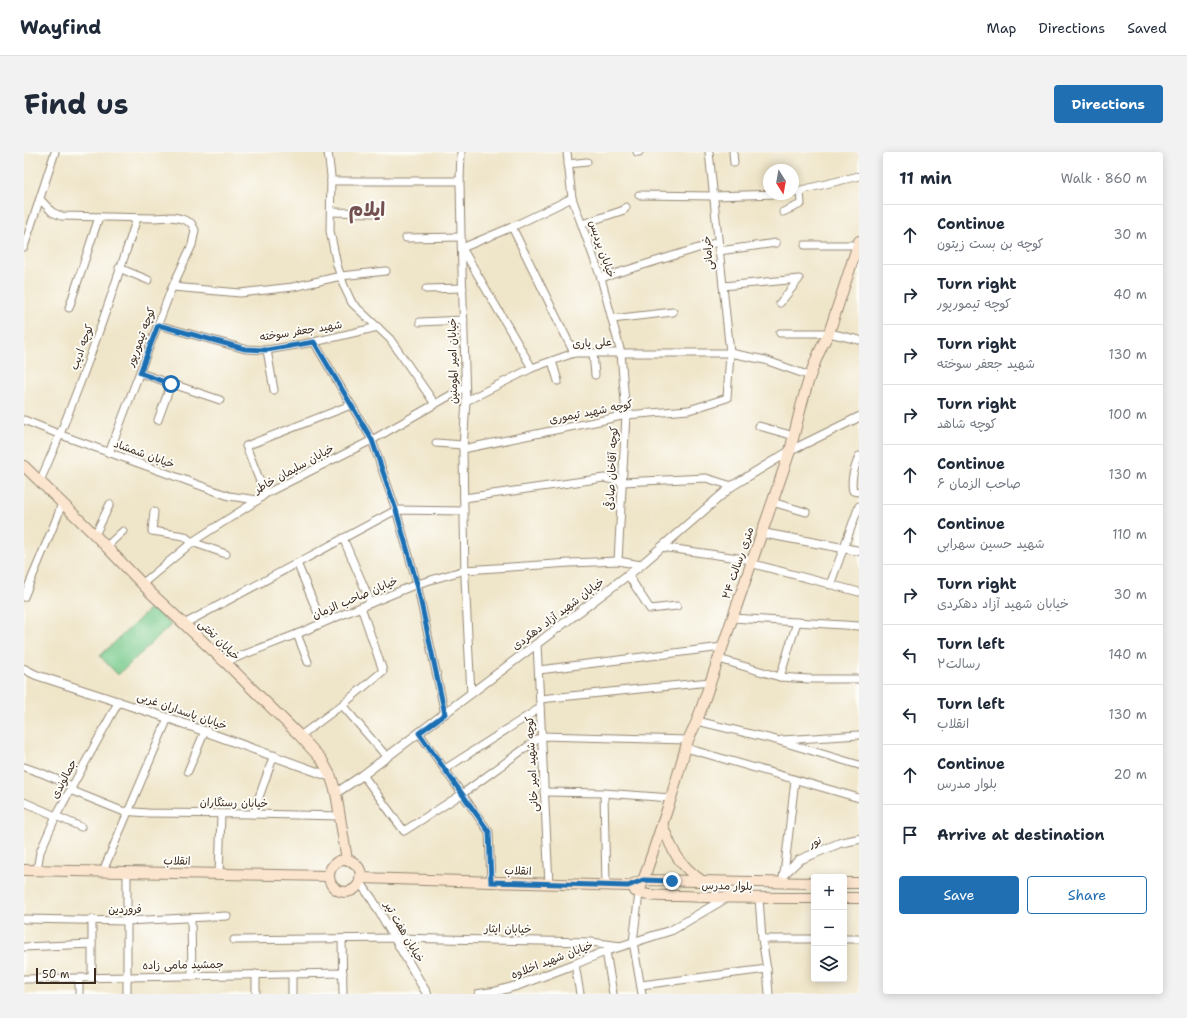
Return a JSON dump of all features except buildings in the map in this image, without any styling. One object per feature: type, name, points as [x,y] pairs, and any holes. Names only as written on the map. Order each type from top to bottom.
[{"type":"main road","name":"۲۴ متری رسالت","points":[[639,894],[671,798],[687,744],[697,721],[790,451],[810,376],[822,345],[829,334],[859,243]]},
{"type":"main road","name":"خیابان تختی","points":[[24,466],[62,502],[142,584],[225,662],[300,736],[322,760],[331,777],[336,794],[347,860]]},
{"type":"main road","points":[[662,824],[669,844],[677,857],[690,873],[702,881]]},
{"type":"main road","points":[[340,860],[347,860],[357,866],[360,874],[360,880],[352,890],[342,891],[332,886],[329,871],[335,863],[340,860]]},
{"type":"main road","name":"انقلاب","points":[[24,870],[329,876]]},
{"type":"main road","name":"بلوار مدرس","points":[[643,880],[702,881],[783,878],[811,883]]},
{"type":"main road","name":"انقلاب","points":[[360,880],[628,886],[643,880]]},
{"type":"main road","points":[[847,883],[859,883]]},
{"type":"main road","points":[[628,886],[639,894]]},
{"type":"main road","name":"بلوار مدرس","points":[[639,894],[726,898],[811,898]]},
{"type":"main road","points":[[847,898],[859,898]]},
{"type":"street","points":[[24,247],[55,152]]},
{"type":"street","points":[[328,152],[331,181],[330,231],[337,266],[352,303],[390,339],[435,404]]},
{"type":"street","name":"خیابان امیر المومنین","points":[[461,152],[461,238],[466,401],[463,447],[465,570],[471,694]]},
{"type":"street","name":"خیابان پردیس","points":[[567,152],[572,198],[601,278],[621,353]]},
{"type":"street","name":"خرامانی","points":[[709,152],[730,353]]},
{"type":"street","points":[[733,152],[734,163]]},
{"type":"street","points":[[568,164],[587,162]]},
{"type":"street","points":[[799,190],[859,176]]},
{"type":"street","points":[[331,181],[460,181]]},
{"type":"street","points":[[639,195],[714,196],[763,194]]},
{"type":"street","points":[[532,368],[462,248],[512,227],[572,198]]},
{"type":"street","points":[[40,199],[52,212],[61,216],[137,218]]},
{"type":"street","points":[[783,212],[801,204],[799,199]]},
{"type":"street","points":[[582,224],[624,210],[626,207]]},
{"type":"street","points":[[331,212],[374,213]]},
{"type":"street","points":[[69,308],[99,217]]},
{"type":"street","name":"کوچه تیمورپور","points":[[109,453],[173,287],[192,245],[195,230],[191,223],[182,218],[137,218]]},
{"type":"street","name":"کوچه ادیب","points":[[40,481],[61,435],[106,312],[137,218]]},
{"type":"street","points":[[512,227],[574,353]]},
{"type":"street","points":[[406,238],[461,238]]},
{"type":"street","points":[[601,278],[718,242]]},
{"type":"street","points":[[719,251],[776,243]]},
{"type":"street","points":[[805,245],[859,243]]},
{"type":"street","points":[[120,269],[148,280]]},
{"type":"street","points":[[173,287],[240,293],[293,287],[341,276],[386,271]]},
{"type":"street","points":[[723,286],[798,279],[780,303]]},
{"type":"street","points":[[426,289],[463,288]]},
{"type":"street","points":[[612,319],[673,312]]},
{"type":"street","points":[[420,322],[464,320]]},
{"type":"street","name":"شهید جعفر سوخته","points":[[158,325],[245,349],[267,350],[314,342],[378,327]]},
{"type":"street","points":[[780,333],[829,334],[859,340]]},
{"type":"street","points":[[314,342],[372,440],[396,510],[417,584],[445,714]]},
{"type":"street","points":[[267,350],[274,390]]},
{"type":"street","name":"علی یاری","points":[[466,401],[532,368],[574,353],[730,353],[765,360],[810,376]]},
{"type":"street","points":[[593,353],[595,375]]},
{"type":"street","name":"کوچه آقاخان صادقی","points":[[618,561],[626,415],[621,353]]},
{"type":"street","name":"کوچه شهید تیموری","points":[[436,443],[463,447],[599,422],[626,415],[690,410],[727,398],[730,353]]},
{"type":"street","points":[[552,361],[558,381]]},
{"type":"street","points":[[140,373],[220,400]]},
{"type":"street","points":[[158,420],[171,384]]},
{"type":"street","name":"خیابان سلیمان خاطر","points":[[142,584],[192,542],[258,500],[264,494],[372,440],[465,387]]},
{"type":"street","points":[[264,494],[246,446],[351,405]]},
{"type":"street","name":"خیابان شهید آزاد دهکردی","points":[[336,794],[363,776],[641,565],[732,486],[790,451],[859,417]]},
{"type":"street","name":"خیابان شمشاد","points":[[24,420],[109,453],[229,496],[258,500]]},
{"type":"street","points":[[760,426],[794,436]]},
{"type":"street","points":[[859,456],[851,485],[853,491],[859,492]]},
{"type":"street","points":[[464,498],[604,478],[622,482],[706,478],[732,486]]},
{"type":"street","points":[[24,597],[62,502]]},
{"type":"street","points":[[772,502],[806,512]]},
{"type":"street","points":[[95,535],[110,504]]},
{"type":"street","points":[[830,585],[859,506]]},
{"type":"street","points":[[184,624],[396,510],[464,511]]},
{"type":"street","points":[[154,512],[152,531],[184,536],[192,542],[226,554]]},
{"type":"street","points":[[106,547],[123,531]]},
{"type":"street","points":[[762,533],[859,551]]},
{"type":"street","points":[[343,538],[371,603]]},
{"type":"street","points":[[661,547],[751,562],[859,592]]},
{"type":"street","name":"خیابان صاحب الزمان","points":[[225,662],[417,584],[465,570],[618,561],[641,565]]},
{"type":"street","points":[[297,563],[322,623]]},
{"type":"street","points":[[628,575],[650,609],[677,606]]},
{"type":"street","points":[[300,736],[384,671],[361,606]]},
{"type":"street","points":[[732,618],[859,626]]},
{"type":"street","points":[[780,677],[797,622]]},
{"type":"street","points":[[297,634],[308,662]]},
{"type":"street","name":"کوچه شهید امیر خانی","points":[[537,644],[549,884]]},
{"type":"street","points":[[538,670],[722,648]]},
{"type":"street","points":[[718,659],[780,677],[809,679],[859,679]]},
{"type":"street","name":"خیابان پاسداران غربی","points":[[24,669],[36,675],[118,701],[274,755],[331,777]]},
{"type":"street","points":[[540,699],[710,682]]},
{"type":"street","name":"جمالوندی","points":[[37,870],[40,852],[56,816],[118,701]]},
{"type":"street","points":[[342,705],[387,757]]},
{"type":"street","points":[[445,769],[540,708]]},
{"type":"street","points":[[103,871],[168,718]]},
{"type":"street","points":[[697,721],[776,740],[859,765]]},
{"type":"street","points":[[188,771],[205,731]]},
{"type":"street","points":[[419,733],[489,832],[491,882]]},
{"type":"street","points":[[776,740],[859,735]]},
{"type":"street","points":[[363,776],[404,832],[462,794],[542,736],[687,744],[795,780],[859,798]]},
{"type":"street","points":[[253,814],[274,755]]},
{"type":"street","name":"خیابان رستگاران","points":[[24,767],[44,774],[122,811],[148,813],[340,816]]},
{"type":"street","points":[[783,878],[795,780]]},
{"type":"street","points":[[544,792],[604,792],[671,798]]},
{"type":"street","points":[[604,792],[606,885]]},
{"type":"street","points":[[24,802],[81,827]]},
{"type":"street","points":[[219,874],[221,814]]},
{"type":"street","name":"نور","points":[[783,878],[799,860],[840,843],[859,838]]},
{"type":"street","points":[[127,872],[127,994]]},
{"type":"street","name":"خیابان هفت تیر","points":[[360,880],[427,994]]},
{"type":"street","points":[[639,894],[633,942],[642,985],[642,994]]},
{"type":"street","name":"خیابان شهید اخلاوه","points":[[479,994],[495,993],[606,951],[672,930],[726,898]]},
{"type":"street","points":[[759,898],[762,939],[770,994]]},
{"type":"street","name":"فروردین","points":[[24,919],[92,919],[126,921],[226,916]]},
{"type":"street","points":[[191,918],[192,976]]},
{"type":"street","points":[[92,919],[92,978]]},
{"type":"street","name":"خیابان ایثار","points":[[234,940],[394,938],[591,942],[621,946]]},
{"type":"street","points":[[342,939],[343,994]]},
{"type":"street","points":[[762,939],[811,939]]},
{"type":"street","points":[[847,939],[859,939]]},
{"type":"street","points":[[24,948],[92,944]]},
{"type":"street","points":[[606,951],[613,994]]},
{"type":"street","points":[[575,964],[580,994]]},
{"type":"street","points":[[642,985],[767,969]]},
{"type":"street","name":"جمشید مامی زاده","points":[[24,980],[342,973]]},
{"type":"street","points":[[256,974],[256,994]]},
{"type":"street","points":[[292,974],[292,994]]},
{"type":"street","points":[[79,978],[79,994]]},
{"type":"green space","points":[[152,607],[171,625],[118,675],[100,656]]},
{"type":"district","name":"ایلام","points":[[367,209]]},
{"type":"route","points":[[171,384],[140,373],[158,325],[245,349],[267,350],[314,342],[372,440],[396,510],[417,584],[445,714],[419,733],[489,832],[491,882],[628,886],[643,880],[672,881]]}]
